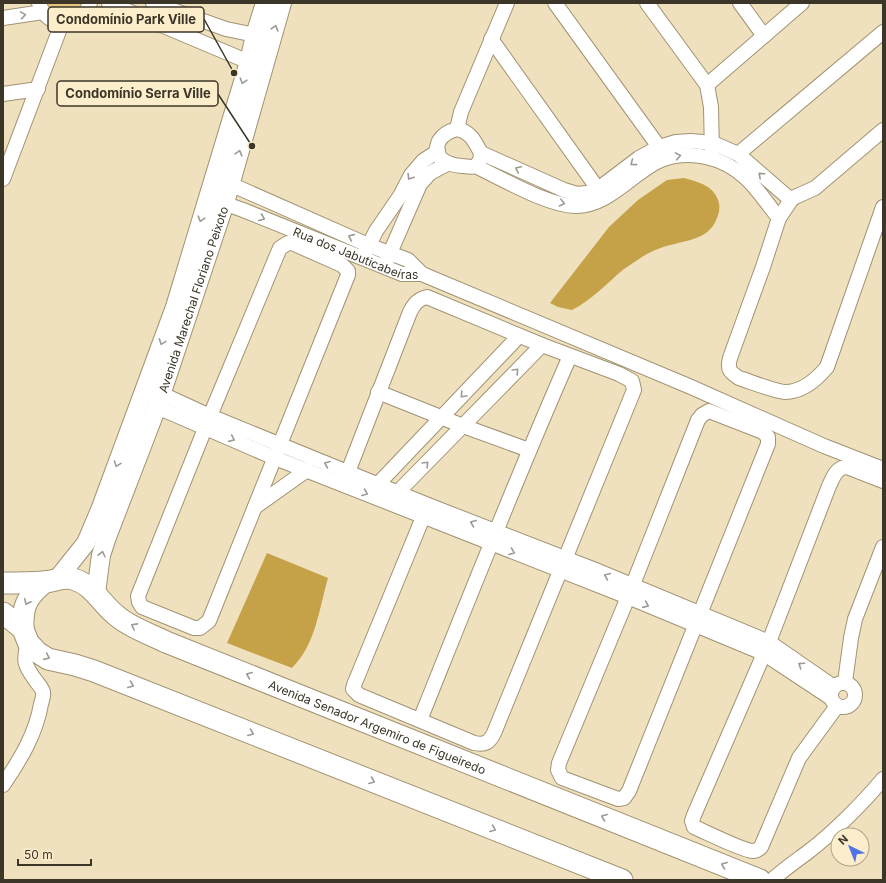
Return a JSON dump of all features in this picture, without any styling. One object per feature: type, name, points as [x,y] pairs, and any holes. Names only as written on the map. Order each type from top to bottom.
[{"type":"highway","name":"Avenida Senador Argemiro de Figueiredo","points":[[3,583],[72,579],[86,584],[96,593],[104,605],[118,617],[166,642],[760,880]]},
{"type":"highway","points":[[25,636],[22,616],[26,602],[34,591],[52,580]]},
{"type":"highway","points":[[3,613],[25,636],[37,652],[48,659],[94,671],[622,880]]},
{"type":"main road","name":"Avenida Marechal Floriano Peixoto","points":[[96,593],[101,555],[175,307],[225,203],[222,180],[255,35],[265,3]]},
{"type":"main road","name":"Avenida Marechal Floriano Peixoto","points":[[52,580],[86,542],[137,435],[160,401],[199,255],[208,198],[222,180],[282,3]]},
{"type":"street","points":[[3,18],[41,7],[48,18],[54,22],[70,23],[83,15],[90,3]]},
{"type":"street","points":[[109,3],[134,8],[197,40],[249,62]]},
{"type":"street","points":[[153,3],[203,21],[239,32],[255,35]]},
{"type":"street","points":[[457,129],[461,112],[507,3]]},
{"type":"street","points":[[556,3],[658,147]]},
{"type":"street","points":[[647,3],[707,85],[711,107],[713,143],[712,158]]},
{"type":"street","points":[[740,3],[764,36]]},
{"type":"street","points":[[707,85],[802,3]]},
{"type":"street","points":[[197,40],[203,21]]},
{"type":"street","points":[[4,171],[38,89],[62,23]]},
{"type":"street","points":[[738,154],[883,32]]},
{"type":"street","points":[[491,39],[598,189]]},
{"type":"street","points":[[3,94],[38,89]]},
{"type":"street","points":[[447,164],[439,156],[438,146],[440,140],[450,130],[463,130],[468,133],[481,153],[564,190],[577,194],[587,193],[598,189],[639,158],[658,147],[676,142],[691,141],[713,143],[738,154],[791,200]]},
{"type":"street","points":[[883,130],[814,188],[791,200],[779,218],[728,366],[733,374],[739,378],[784,392],[796,390],[810,383],[820,375],[827,367],[883,207]]},
{"type":"street","points":[[362,259],[368,245],[400,196],[411,174],[423,160],[438,151]]},
{"type":"street","points":[[475,166],[480,160],[481,153]]},
{"type":"street","points":[[384,267],[420,184],[430,173],[447,164],[475,166],[539,196],[561,204],[577,206],[594,202],[610,195],[660,160],[683,155],[712,158],[730,166],[746,178],[779,218]]},
{"type":"street","name":"Rua dos Jabuticabeiras","points":[[222,180],[368,245],[408,260],[422,274]]},
{"type":"street","name":"Rua dos Jabuticabeiras","points":[[208,198],[225,203],[402,274],[422,274]]},
{"type":"street","points":[[288,242],[342,264],[348,271],[348,275],[280,444],[209,620],[204,626],[194,628],[142,607],[138,596],[141,588],[277,255],[284,244],[288,242]]},
{"type":"street","points":[[422,274],[691,387],[824,446],[883,469]]},
{"type":"street","points":[[346,479],[378,392],[410,312],[413,305],[421,298],[427,297],[519,336],[619,374],[632,381],[634,384],[634,390],[491,739],[487,743],[474,743],[358,695],[353,689],[426,511]]},
{"type":"street","points":[[378,484],[519,336]]},
{"type":"street","points":[[398,492],[542,345]]},
{"type":"street","points":[[420,720],[528,450],[570,356]]},
{"type":"street","points":[[378,392],[528,450]]},
{"type":"street","points":[[160,401],[209,422],[275,458],[306,470],[378,484],[398,492],[426,511]]},
{"type":"street","points":[[709,411],[763,432],[768,437],[768,444],[626,796],[618,799],[562,778],[559,774],[559,763],[630,591],[698,420],[702,415],[709,411]]},
{"type":"street","points":[[209,422],[280,444],[346,479],[630,591],[766,648],[836,693]]},
{"type":"street","points":[[883,481],[846,467],[842,467],[838,470],[829,486],[766,648],[694,815],[692,821],[694,827],[742,848],[753,851],[761,847],[799,758],[836,693],[855,619],[883,547]]},
{"type":"street","points":[[255,507],[306,470]]},
{"type":"street","points":[[3,785],[29,741],[39,716],[43,695],[41,687],[26,668],[24,656],[25,636]]},
{"type":"street","points":[[772,880],[840,824],[881,785]]},
{"type":"shaded area","points":[[43,3],[82,3],[77,11],[72,15],[65,17],[52,14]]},
{"type":"shaded area","points":[[684,178],[706,186],[714,192],[717,197],[719,209],[717,218],[713,226],[707,232],[692,240],[666,246],[646,255],[624,269],[593,296],[572,310],[558,307],[550,303],[609,227],[638,200],[667,180]]},
{"type":"shaded area","points":[[267,553],[328,578],[312,637],[300,659],[292,668],[227,643]]},
{"type":"place","name":"Condomínio Park Ville","points":[[234,73]]},
{"type":"place","name":"Condomínio Serra Ville","points":[[252,146]]}]
